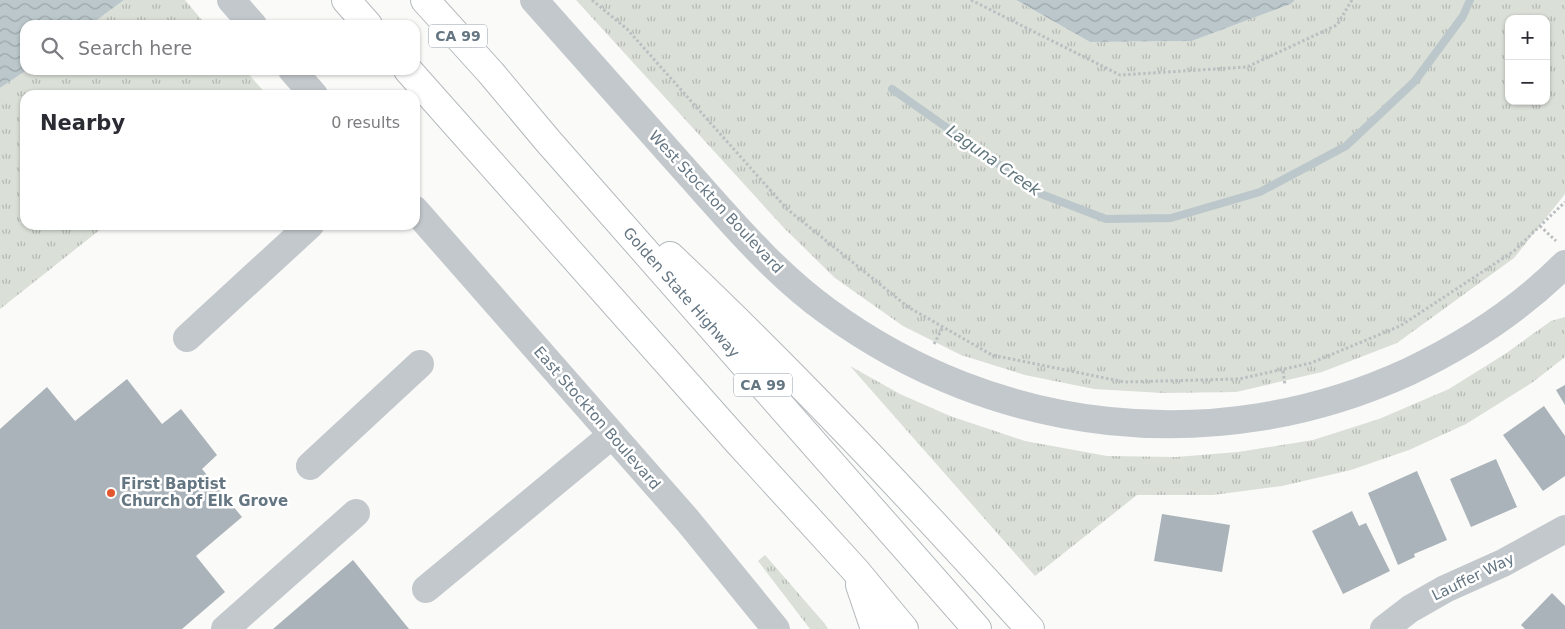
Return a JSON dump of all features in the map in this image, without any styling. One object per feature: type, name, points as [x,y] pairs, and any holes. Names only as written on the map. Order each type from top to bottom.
[{"type":"highway","points":[[346,0],[364,20]]},
{"type":"highway","name":"Golden State Highway","points":[[425,0],[491,72],[548,141],[977,629]]},
{"type":"highway","points":[[412,75],[732,436],[855,570],[904,629]]},
{"type":"highway","points":[[548,141],[733,316],[918,505],[1030,629]]},
{"type":"highway","points":[[855,570],[875,629]]},
{"type":"street","points":[[232,0],[249,20]]},
{"type":"street","name":"West Stockton Boulevard","points":[[534,0],[735,226],[784,276],[825,309],[891,352],[935,374],[981,393],[1038,410],[1096,421],[1155,425],[1204,424],[1263,418],[1322,404],[1378,386],[1432,361],[1474,336],[1515,308],[1562,263]]},
{"type":"street","points":[[296,75],[310,90]]},
{"type":"street","name":"East Stockton Boulevard","points":[[420,216],[688,521],[776,629]]},
{"type":"street","points":[[187,338],[305,230]]},
{"type":"street","points":[[310,466],[420,364]]},
{"type":"street","points":[[426,589],[612,435]]},
{"type":"street","points":[[225,629],[356,513]]},
{"type":"street","name":"Lauffer Way","points":[[1384,629],[1410,609],[1445,589],[1503,563],[1565,529]]},
{"type":"path","points":[[592,0],[626,29],[788,209],[908,307],[992,355],[1124,382],[1239,379],[1311,363],[1400,326],[1514,251],[1565,202]]},
{"type":"path","points":[[971,0],[1120,75],[1247,67],[1337,25],[1352,0]]},
{"type":"path","points":[[1540,226],[1562,263]]},
{"type":"green space","points":[[124,0],[185,0],[202,20],[97,20]]},
{"type":"green space","points":[[576,0],[1016,0],[1090,42],[1192,41],[1291,4],[1295,0],[1565,0],[1565,194],[1514,258],[1397,343],[1322,372],[1236,392],[1163,393],[1094,389],[1025,375],[961,355],[903,326],[835,278],[784,228]]},
{"type":"green space","points":[[20,75],[249,75],[263,90],[20,90],[20,230],[100,230],[0,309],[0,88]]},
{"type":"green space","points":[[1565,317],[1565,357],[1533,382],[1466,424],[1409,450],[1351,470],[1282,486],[1213,495],[1137,495],[1035,576],[850,366],[900,394],[950,416],[1025,441],[1107,456],[1176,457],[1238,452],[1313,440],[1379,419],[1449,389],[1505,354],[1551,321]]},
{"type":"green space","points":[[765,555],[828,629],[810,629],[758,561]]},
{"type":"water","points":[[0,0],[124,0],[97,20],[20,20],[20,75],[0,88]]},
{"type":"water","points":[[1016,0],[1295,0],[1291,4],[1192,41],[1090,42]]},
{"type":"building","name":"First Baptist Church of Elk Grove","points":[[127,379],[162,424],[181,409],[217,455],[202,469],[242,517],[196,556],[225,592],[182,629],[0,629],[0,429],[47,387],[75,421]]},
{"type":"building","points":[[1565,385],[1565,405],[1556,390]]},
{"type":"building","points":[[1544,406],[1565,436],[1565,476],[1543,491],[1503,435]]},
{"type":"building","points":[[1496,459],[1517,507],[1471,527],[1450,479]]},
{"type":"building","points":[[1417,471],[1447,540],[1414,554],[1415,557],[1398,565],[1368,493]]},
{"type":"building","points":[[1352,511],[1359,526],[1366,523],[1390,571],[1343,594],[1312,531]]},
{"type":"building","points":[[1162,514],[1230,525],[1222,572],[1154,561]]},
{"type":"building","points":[[353,560],[409,629],[273,629]]},
{"type":"building","points":[[1552,593],[1565,606],[1565,629],[1525,629],[1521,625]]},
{"type":"waterway","name":"Laguna Creek","points":[[892,89],[1041,194],[1106,219],[1171,218],[1260,192],[1346,146],[1415,81],[1463,16],[1470,0]]},
{"type":"place","name":"First Baptist Church of Elk Grove","points":[[111,493]]}]
